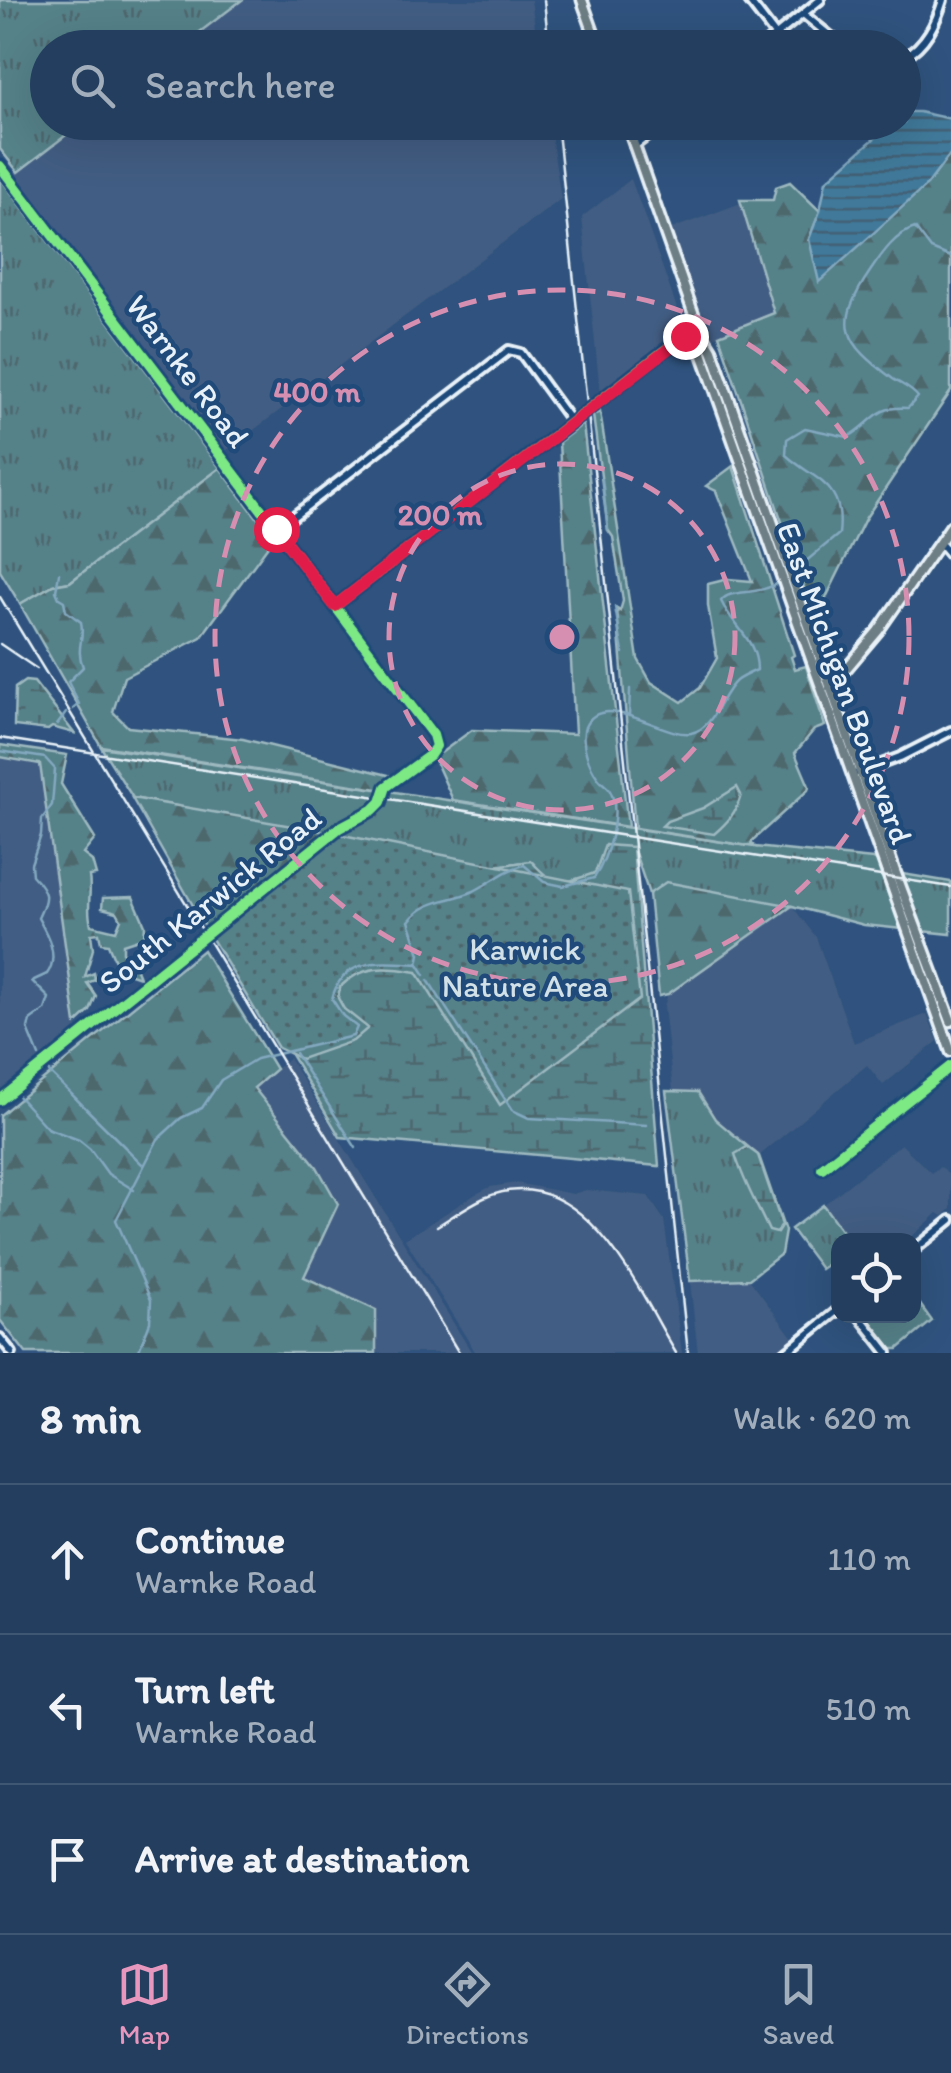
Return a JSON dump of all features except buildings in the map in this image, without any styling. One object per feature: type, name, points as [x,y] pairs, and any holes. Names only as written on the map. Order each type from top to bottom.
[{"type":"main road","points":[[582,0],[593,30]]},
{"type":"main road","name":"East Michigan Boulevard","points":[[632,140],[800,596],[951,1052]]},
{"type":"main road","name":"East Michigan Boulevard","points":[[699,329],[702,353],[821,691],[951,1020]]},
{"type":"main road","points":[[821,691],[831,687],[866,646],[951,526]]},
{"type":"street","points":[[748,0],[771,30]]},
{"type":"street","points":[[781,30],[820,0]]},
{"type":"street","points":[[921,42],[933,28],[943,0]]},
{"type":"street","points":[[802,14],[823,30]]},
{"type":"street","points":[[634,146],[642,140]]},
{"type":"street","name":"Warnke Road","points":[[0,166],[433,736]]},
{"type":"street","points":[[335,606],[664,350],[699,329]]},
{"type":"street","points":[[276,529],[509,350],[521,353],[572,423]]},
{"type":"street","points":[[940,543],[951,556]]},
{"type":"street","points":[[856,773],[900,757],[951,731]]},
{"type":"street","name":"South Karwick Road","points":[[0,1100],[339,828],[373,810],[381,802],[386,787],[430,755],[436,746],[433,736]]},
{"type":"street","points":[[822,1168],[951,1066]]},
{"type":"street","points":[[921,1244],[951,1220]]},
{"type":"street","points":[[785,1353],[831,1316]]},
{"type":"street","points":[[864,1323],[888,1353]]},
{"type":"street","points":[[0,1338],[12,1353]]},
{"type":"shaded area","points":[[242,0],[531,0],[535,30],[203,30]]},
{"type":"shaded area","points":[[921,112],[951,119],[951,153],[927,185],[819,282],[809,239],[826,181],[873,140],[921,140]]},
{"type":"shaded area","points":[[59,140],[552,140],[561,199],[223,453],[11,176]]},
{"type":"shaded area","points":[[631,179],[684,328],[600,391],[582,217]]},
{"type":"shaded area","points":[[741,203],[774,313],[709,339],[701,329],[666,231]]},
{"type":"shaded area","points":[[0,757],[40,764],[77,1030],[0,1094]]},
{"type":"shaded area","points":[[792,906],[816,937],[854,1043],[927,1014],[938,1041],[883,1085],[867,1065],[759,1156],[715,1119],[698,1092],[673,1091],[664,1006],[668,994]]},
{"type":"shaded area","points":[[289,1058],[472,1353],[376,1353],[376,1310],[303,1277],[254,1088]]},
{"type":"shaded area","points":[[901,1144],[931,1173],[940,1167],[951,1178],[951,1209],[943,1216],[938,1213],[916,1233],[844,1233],[823,1205]]},
{"type":"shaded area","points":[[516,1183],[573,1194],[586,1190],[648,1196],[664,1220],[682,1353],[476,1353],[405,1239],[476,1194],[490,1187]]},
{"type":"shaded area","points":[[749,1279],[793,1338],[778,1353],[698,1353],[690,1281]]},
{"type":"green space","points":[[0,0],[242,0],[202,30],[30,30],[30,140],[60,140],[18,172],[0,149]]},
{"type":"green space","points":[[951,153],[951,391],[865,519],[815,620],[719,335],[774,313],[740,200],[773,200],[776,187],[790,182],[820,211],[809,239],[927,185]]},
{"type":"green space","points":[[0,178],[220,468],[70,582],[53,585],[20,604],[0,571]]},
{"type":"green space","points":[[600,412],[638,659],[651,682],[682,702],[700,688],[717,658],[708,584],[728,579],[752,581],[716,491],[706,486],[733,466],[794,655],[791,657],[795,669],[806,666],[825,726],[814,730],[795,753],[808,790],[755,838],[751,843],[755,847],[635,828],[617,609],[620,611],[623,601],[613,537],[608,530],[593,415]]},
{"type":"green space","points":[[583,424],[628,827],[453,800],[434,758],[472,730],[575,734],[559,442]]},
{"type":"green space","points":[[220,468],[273,539],[201,637],[124,677],[113,712],[128,727],[243,739],[392,776],[378,789],[101,746],[20,604],[53,585],[70,582]]},
{"type":"green space","points":[[25,681],[34,682],[74,733],[52,727],[48,730],[14,726],[15,688]]},
{"type":"green space","points":[[0,745],[67,755],[61,784],[95,839],[83,854],[92,861],[96,875],[89,876],[91,925],[116,931],[121,919],[117,912],[102,908],[103,898],[133,897],[145,925],[144,937],[123,944],[123,954],[141,954],[132,959],[139,977],[119,970],[108,944],[101,943],[99,933],[91,934],[93,949],[85,977],[94,973],[95,980],[87,983],[96,996],[90,1011],[76,1024],[40,764],[0,757]]},
{"type":"green space","points":[[101,747],[755,847],[873,859],[903,874],[951,882],[951,934],[864,925],[792,906],[658,891],[649,894],[633,847],[595,872],[563,884],[548,878],[531,861],[496,866],[133,798]]},
{"type":"green space","points":[[737,787],[741,795],[737,807],[714,834],[662,826],[703,808]]},
{"type":"green space","points":[[132,798],[338,834],[211,937]]},
{"type":"green space","name":"Karwick Nature Area","points":[[338,834],[628,892],[640,999],[500,1105],[417,972],[376,969],[358,974],[340,987],[338,998],[344,1009],[368,1028],[353,1041],[301,1059],[278,1048],[211,937]]},
{"type":"green space","points":[[605,845],[633,847],[659,1166],[340,1137],[284,1043],[327,994],[496,866],[531,861],[547,877],[566,882],[595,873]]},
{"type":"green space","points":[[666,882],[792,906],[668,994],[659,996],[649,894]]},
{"type":"green space","points":[[203,950],[276,1069],[254,1088],[317,1167],[338,1204],[304,1277],[376,1310],[376,1353],[26,1353],[0,1320],[0,1115]]},
{"type":"green space","points":[[666,1091],[698,1092],[715,1119],[759,1156],[785,1231],[781,1254],[749,1279],[690,1281]]},
{"type":"green space","points":[[747,1147],[758,1155],[782,1225],[777,1233],[769,1231],[738,1164],[735,1154]]},
{"type":"green space","points":[[823,1205],[844,1233],[831,1233],[831,1262],[821,1269],[791,1229]]},
{"type":"green space","points":[[921,1306],[932,1321],[898,1349],[892,1349],[872,1323],[921,1323]]},
{"type":"waterway","points":[[793,572],[839,534],[840,517],[833,494],[786,455],[787,439],[805,428],[848,437],[881,412],[908,408],[918,397],[876,366],[854,343],[848,319],[859,289],[890,245],[915,228],[931,249],[951,257]]},
{"type":"waterway","points":[[602,479],[608,530]]},
{"type":"waterway","points":[[59,573],[56,591],[66,611],[81,622],[82,628],[83,667],[68,682],[79,704],[73,709]]},
{"type":"waterway","points":[[138,1353],[150,1322],[151,1300],[116,1220],[158,1139],[181,1118],[202,1108],[221,1080],[256,1059],[353,1036],[357,1027],[343,1016],[332,999],[337,985],[345,975],[366,965],[418,964],[420,954],[409,921],[423,908],[465,895],[524,865],[544,882],[563,886],[594,878],[608,847],[614,810],[609,789],[589,761],[585,727],[593,716],[605,712],[634,717],[679,733],[691,733],[706,725],[736,681],[757,670],[749,641],[721,601],[732,594],[764,589],[782,580]]},
{"type":"waterway","points":[[615,607],[623,653]]},
{"type":"waterway","points":[[629,716],[630,689]]},
{"type":"waterway","points":[[57,725],[66,713]]},
{"type":"waterway","points":[[0,751],[45,758],[55,769],[52,805],[42,819],[31,864],[32,875],[45,895],[38,918],[52,953],[47,974],[32,981],[49,998],[45,1010],[30,1021],[28,1029],[39,1056]]},
{"type":"waterway","points":[[418,964],[425,975]]},
{"type":"waterway","points":[[428,980],[512,1110],[529,1118],[647,1125]]},
{"type":"waterway","points":[[295,1053],[356,1148]]},
{"type":"waterway","points":[[48,1071],[142,1164]]},
{"type":"waterway","points":[[18,1096],[47,1128],[79,1140],[108,1174],[134,1190]]},
{"type":"railway","points":[[544,0],[547,30]]},
{"type":"railway","points":[[559,140],[688,1353]]},
{"type":"railway","points":[[0,597],[459,1353]]},
{"type":"railway","points":[[0,644],[37,669]]},
{"type":"railway","points":[[0,738],[951,887]]},
{"type":"railway","points":[[437,1226],[484,1198],[519,1190],[550,1195],[578,1211],[602,1235],[624,1264],[676,1353]]},
{"type":"cycle path","points":[[0,166],[433,735],[436,746],[430,755],[386,787],[381,802],[373,810],[339,828],[0,1100]]},
{"type":"cycle path","points":[[335,606],[665,350],[699,329]]},
{"type":"cycle path","points":[[822,1168],[951,1066]]},
{"type":"route","points":[[276,529],[335,606],[685,336]]}]
